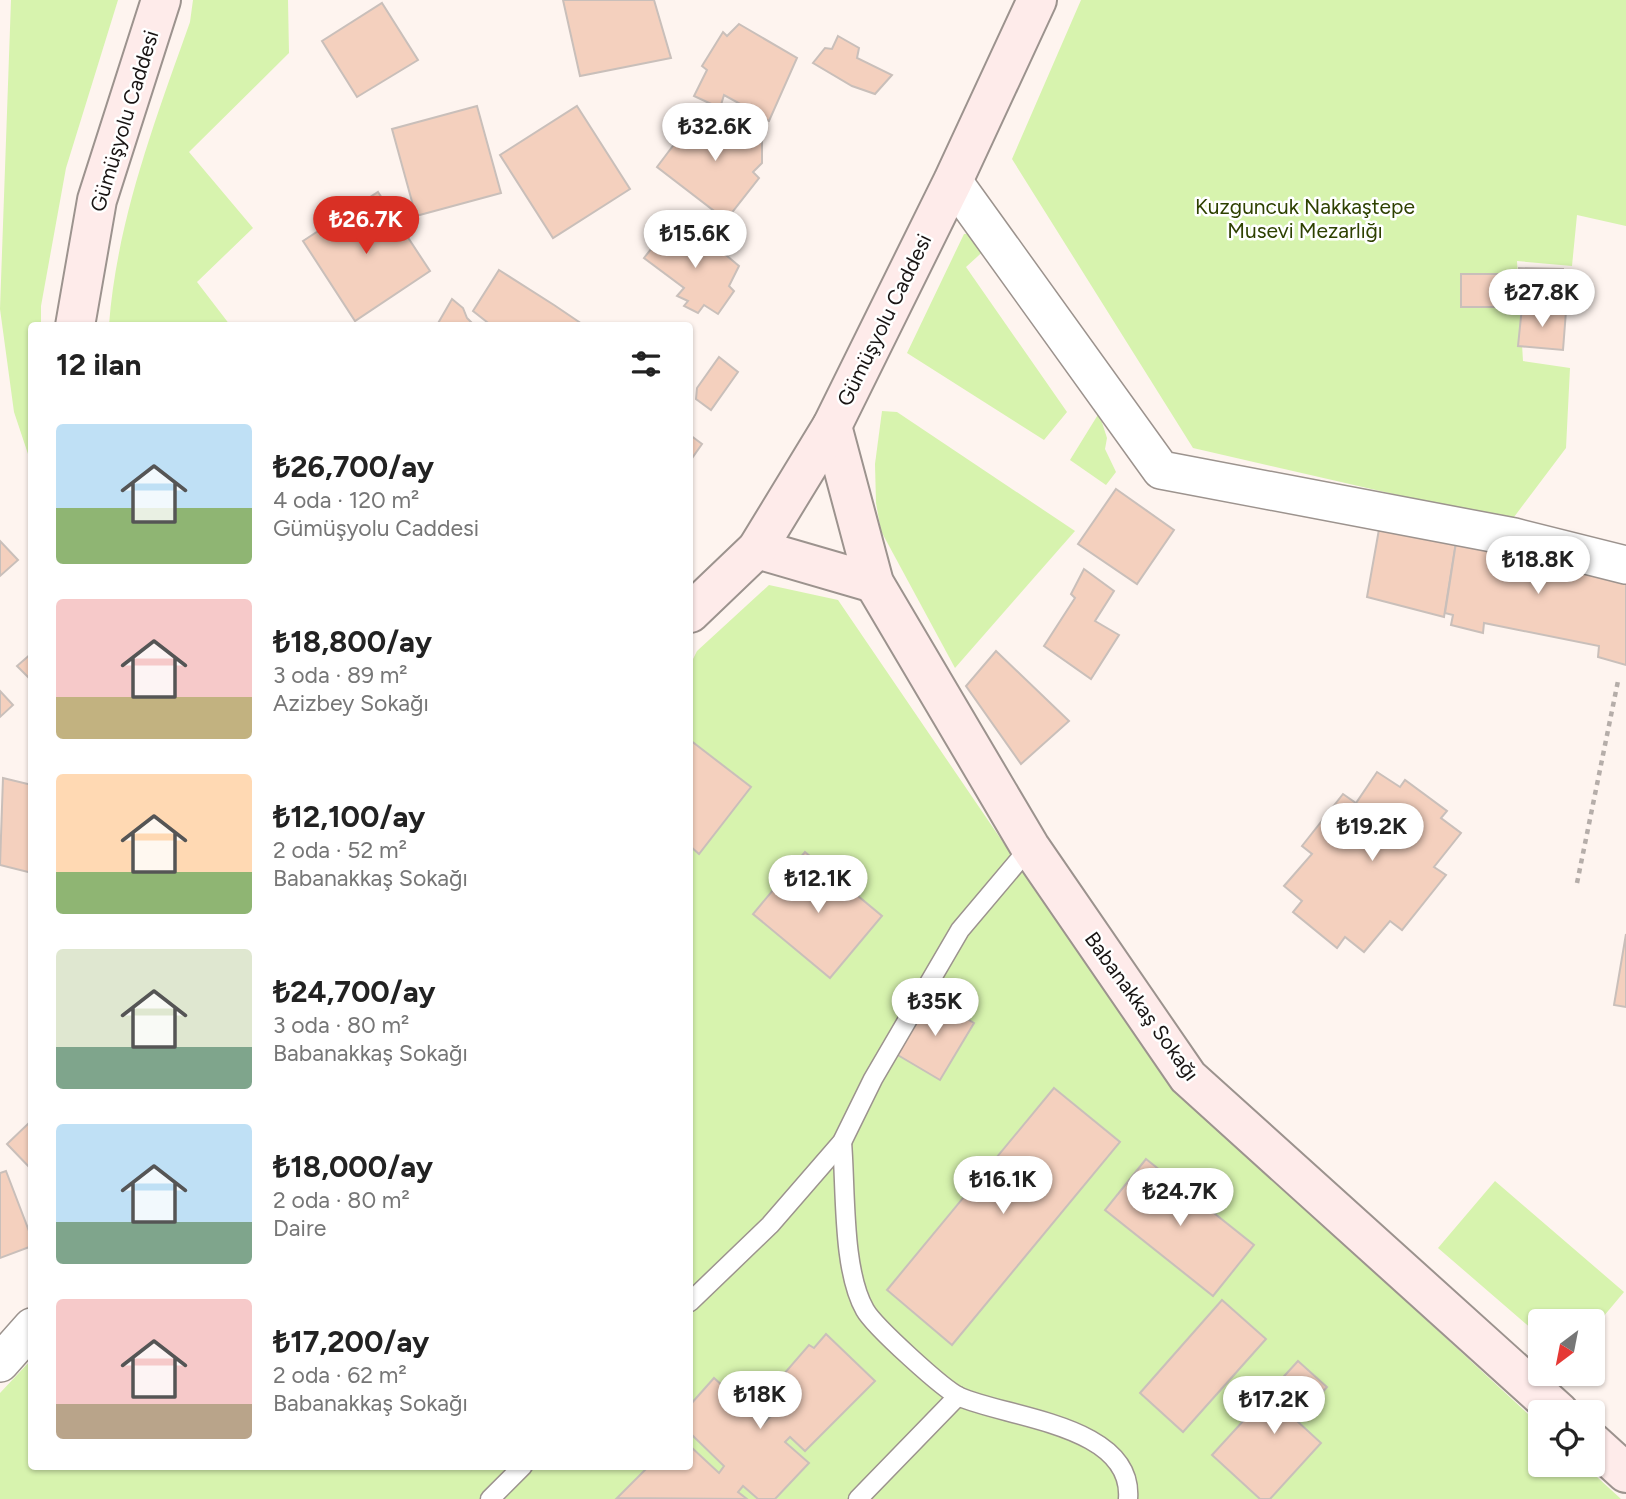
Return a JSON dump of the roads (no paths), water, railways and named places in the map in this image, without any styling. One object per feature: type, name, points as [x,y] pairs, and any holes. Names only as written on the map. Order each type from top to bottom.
[{"type":"street","name":"Gümüşyolu Caddesi","points":[[76,322],[97,200],[161,0]]},
{"type":"street","name":"Gümüşyolu Caddesi","points":[[693,610],[757,549],[832,426],[953,181],[1037,0]]},
{"type":"street","points":[[953,181],[1161,470],[1514,537],[1626,565]]},
{"type":"street","name":"Babanakkaş Sokağı","points":[[832,426],[874,583],[1030,847],[1188,1077],[1546,1400]]},
{"type":"street","points":[[757,549],[874,583]]},
{"type":"street","points":[[0,1363],[28,1331]]},
{"type":"street","points":[[1605,1454],[1626,1473]]},
{"type":"lane","points":[[693,1299],[770,1225],[842,1142],[873,1079],[960,930],[1030,847]]},
{"type":"lane","points":[[842,1142],[853,1282],[866,1312],[888,1336],[958,1396],[1064,1427],[1093,1443],[1120,1463],[1129,1481],[1128,1499]]},
{"type":"lane","points":[[858,1499],[958,1396]]},
{"type":"lane","points":[[490,1499],[519,1470]]},
{"type":"park label","name":"Kuzguncuk Nakkaştepe Musevi Mezarlığı","points":[[1305,218]]}]
